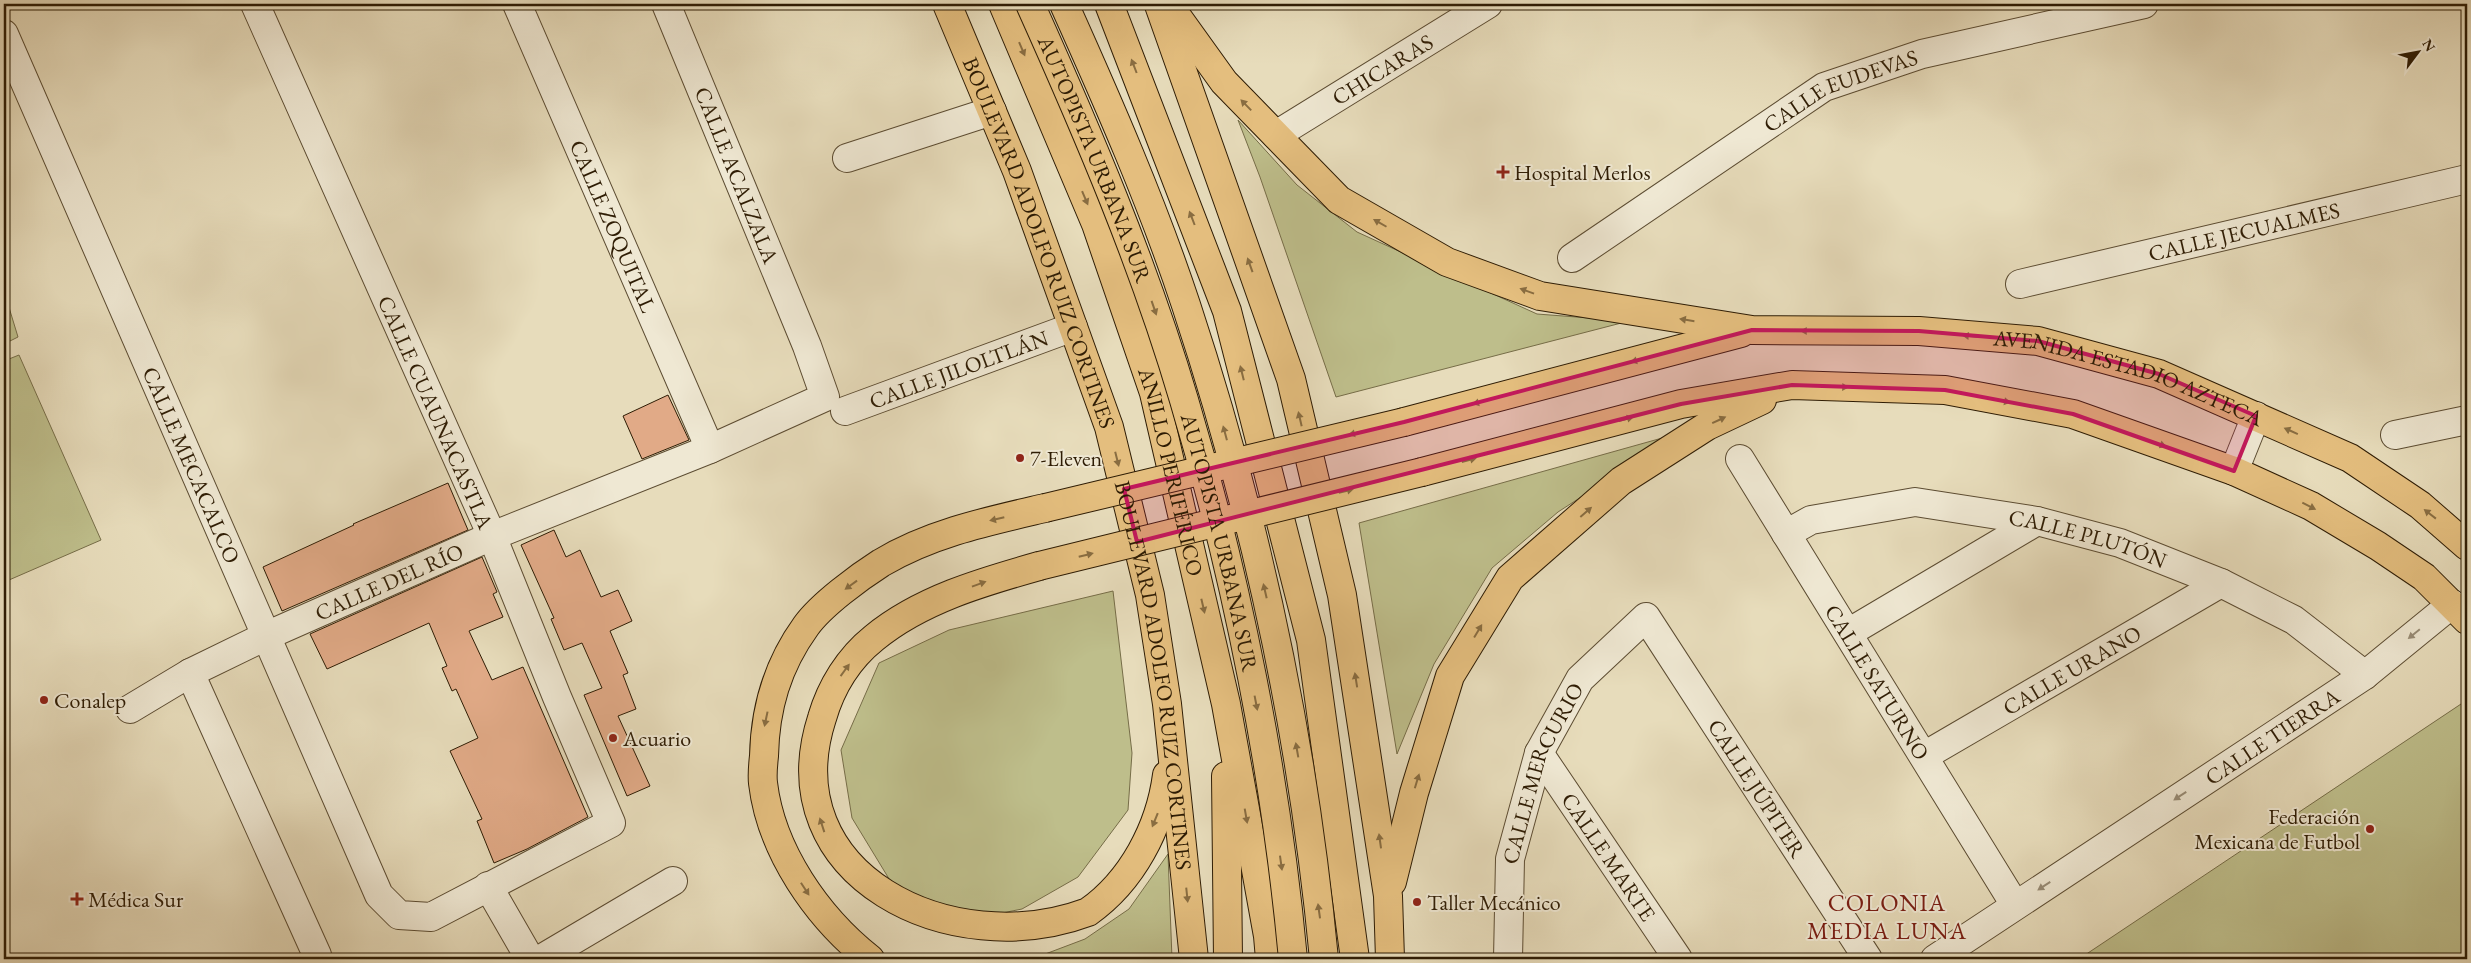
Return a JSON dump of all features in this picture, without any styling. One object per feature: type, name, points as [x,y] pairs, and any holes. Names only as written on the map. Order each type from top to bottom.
[{"type":"main road","name":"BOULEVARD ADOLFO RUIZ CORTINES","points":[[947,4],[1018,171],[1111,436],[1150,595],[1167,704],[1194,959]]},
{"type":"main road","name":"ANILLO PERIFÉRICO","points":[[1003,4],[1096,224],[1154,393],[1226,704],[1268,936],[1270,959]]},
{"type":"main road","name":"AUTOPISTA URBANA SUR","points":[[1030,4],[1090,140],[1122,222],[1184,400],[1218,529],[1248,660],[1282,863],[1293,959]]},
{"type":"main road","name":"AUTOPISTA URBANA SUR","points":[[1064,4],[1149,206],[1186,304],[1222,422],[1252,535],[1277,644],[1300,764],[1324,959]]},
{"type":"main road","points":[[1109,4],[1226,311],[1348,777],[1372,959]]},
{"type":"main road","points":[[1158,4],[1291,379],[1342,595],[1388,896],[1390,959]]},
{"type":"main road","points":[[1168,4],[1224,82],[1339,200],[1447,262],[1540,296],[1752,330]]},
{"type":"main road","points":[[870,959],[848,942],[805,890],[774,832],[762,782],[765,723],[778,675],[806,625],[840,592],[882,563],[952,530],[1404,422],[1752,330]]},
{"type":"main road","name":"AVENIDA ESTADIO AZTECA","points":[[1752,330],[1918,331],[2038,342],[2159,374],[2350,458],[2420,505],[2467,546]]},
{"type":"main road","points":[[1388,896],[1414,793],[1450,676],[1510,578],[1621,481],[1706,426],[1792,385]]},
{"type":"main road","points":[[1167,704],[1169,750],[1165,786],[1148,838],[1135,863],[1119,885],[1100,904],[1078,920],[1054,933],[1028,941],[1001,945],[974,945],[946,941],[921,932],[896,920],[874,904],[855,884],[839,862],[826,838],[818,812],[813,785],[813,758],[818,730],[826,704],[838,680],[854,658],[873,639],[895,622],[964,590],[1039,566],[1422,472],[1681,404],[1792,385],[1945,390],[2074,414],[2234,471],[2311,506],[2378,546],[2424,577],[2460,612]]},
{"type":"main road","points":[[1311,640],[1355,959]]},
{"type":"main road","points":[[1226,704],[1228,959]]},
{"type":"street","name":"CALLE CUAUNACASTLA","points":[[255,4],[492,536],[556,698],[611,822],[488,886]]},
{"type":"street","name":"CALLE ZOQUITAL","points":[[517,4],[710,449]]},
{"type":"street","name":"CALLE ACALZALA","points":[[666,4],[807,346],[826,397],[710,449]]},
{"type":"street","name":"CHICARAS","points":[[1276,135],[1488,4]]},
{"type":"street","name":"CALLE EUDEVAS","points":[[1572,258],[1824,87],[1922,54],[2144,4]]},
{"type":"street","name":"CALLE MECACALCO","points":[[4,34],[379,895],[399,915],[431,917],[488,886]]},
{"type":"street","points":[[846,158],[992,111]]},
{"type":"street","name":"CALLE JECUALMES","points":[[2020,284],[2467,179]]},
{"type":"street","name":"CALLE JILOLTLÁN","points":[[845,411],[1074,327]]},
{"type":"street","points":[[2234,471],[2256,416]]},
{"type":"street","points":[[2395,435],[2467,420]]},
{"type":"street","name":"CALLE DEL RÍO","points":[[130,709],[190,673],[266,636],[492,536],[710,449]]},
{"type":"street","name":"CALLE SATURNO","points":[[1740,459],[2015,905]]},
{"type":"street","name":"CALLE PLUTÓN","points":[[1786,534],[1811,520],[1915,502],[2036,521],[2120,543],[2221,583],[2294,620],[2365,675]]},
{"type":"street","points":[[1848,633],[2036,521]]},
{"type":"street","name":"CALLE URANO","points":[[1924,756],[2221,583]]},
{"type":"street","name":"CALLE TIERRA","points":[[1935,959],[2460,612]]},
{"type":"street","name":"CALLE MERCURIO","points":[[1508,958],[1510,859],[1540,753],[1580,679],[1646,617]]},
{"type":"street","name":"CALLE JÚPITER","points":[[1646,617],[1868,959]]},
{"type":"street","points":[[190,673],[316,955]]},
{"type":"street","name":"CALLE MARTE","points":[[1540,753],[1678,959]]},
{"type":"street","points":[[541,959],[673,881]]},
{"type":"street","points":[[488,886],[530,959]]},
{"type":"highlighted area","points":[[1752,330],[1919,331],[2038,341],[2159,374],[2256,416],[2234,471],[2073,414],[1945,390],[1792,385],[1681,404],[1137,542],[1124,489],[1404,422]]},
{"type":"green space","points":[[1238,120],[1297,185],[1357,232],[1537,314],[1629,321],[1336,397],[1260,177]]},
{"type":"green space","points":[[4,291],[18,337],[4,344]]},
{"type":"green space","points":[[19,355],[101,540],[9,580],[4,568],[4,361]]},
{"type":"green space","points":[[1680,433],[1558,512],[1492,568],[1434,664],[1397,754],[1359,523]]},
{"type":"green space","points":[[1113,591],[1132,753],[1128,810],[1078,877],[1022,909],[967,920],[894,887],[852,818],[841,750],[879,663],[949,630]]},
{"type":"green space","name":"Federación Mexicana de Futbol","points":[[2467,700],[2467,959],[2079,959]]},
{"type":"green space","points":[[1168,854],[1172,959],[1032,959],[1085,939],[1129,909]]},
{"type":"building","points":[[668,395],[689,440],[642,459],[623,416]]},
{"type":"building","points":[[448,483],[468,530],[282,611],[263,567],[353,524]]},
{"type":"building","points":[[554,530],[566,557],[580,550],[601,597],[618,590],[632,621],[610,631],[628,673],[623,675],[636,709],[618,716],[650,786],[627,796],[584,695],[602,688],[582,643],[564,650],[551,619],[554,618],[521,545]]},
{"type":"building","points":[[482,557],[497,592],[493,594],[503,617],[469,631],[492,680],[523,667],[588,817],[527,849],[494,863],[477,821],[482,819],[450,751],[478,738],[456,689],[452,691],[442,668],[447,666],[429,623],[327,669],[310,634]]},
{"type":"place","name":"Hospital Merlos","points":[[1503,172]]},
{"type":"place","name":"7-Eleven","points":[[1020,458]]},
{"type":"place","name":"Conalep","points":[[44,700]]},
{"type":"place","name":"Acuario","points":[[613,738]]},
{"type":"place","name":"Federación Mexicana de Futbol","points":[[2370,829]]},
{"type":"place","name":"Médica Sur","points":[[77,899]]},
{"type":"place","name":"Taller Mecánico","points":[[1417,902]]},
{"type":"district","name":"COLONIA MEDIA LUNA","points":[[1887,917]]}]
